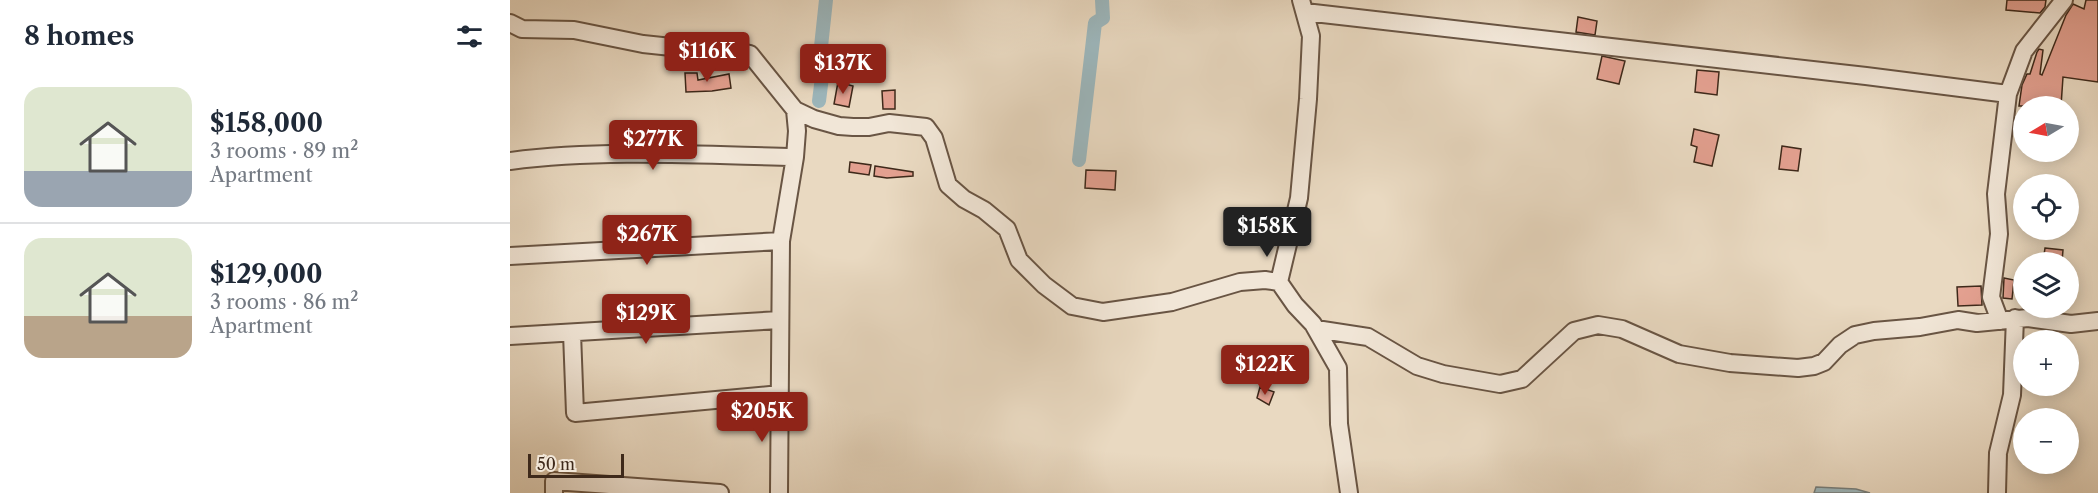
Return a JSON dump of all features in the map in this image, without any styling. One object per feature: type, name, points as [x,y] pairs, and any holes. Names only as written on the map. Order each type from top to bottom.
[{"type":"street","points":[[1997,493],[1998,453],[2012,395],[2007,320],[1990,297],[1999,234],[1996,194],[2008,94],[2024,51],[2064,0]]},
{"type":"street","points":[[1279,282],[1299,198],[1311,36],[1303,6],[2008,94]]},
{"type":"street","points":[[510,23],[522,29],[574,30],[643,44],[731,50],[750,54],[795,110],[814,119],[839,126],[868,127],[889,123],[926,128],[934,138],[948,185],[964,199],[984,210],[1007,230],[1019,260],[1044,285],[1072,306],[1103,312],[1172,302],[1240,282],[1265,280],[1279,282],[1316,329],[1338,368],[1339,424],[1349,493]]},
{"type":"street","points":[[778,493],[781,241],[795,157],[797,130],[795,110]]},
{"type":"street","points":[[510,161],[533,158],[650,154],[795,157]]},
{"type":"street","points":[[510,256],[781,241]]},
{"type":"street","points":[[1316,329],[1368,337],[1417,366],[1443,374],[1500,384],[1522,380],[1574,331],[1598,325],[1622,329],[1678,354],[1730,363],[1798,368],[1824,362],[1840,345],[1855,335],[1958,320],[1977,323],[2028,318],[2071,324],[2098,321]]},
{"type":"street","points":[[510,336],[780,320]]},
{"type":"street","points":[[572,333],[575,414],[780,394]]},
{"type":"street","points":[[554,493],[554,481],[720,493]]},
{"type":"water","points":[[1816,487],[1856,489],[1870,493],[1814,493]]},
{"type":"building","points":[[2007,0],[2046,0],[2045,7],[2040,13],[2006,10]]},
{"type":"building","points":[[2086,0],[2098,0],[2098,82],[2063,77],[2062,96],[2020,96],[2022,85],[2027,74],[2030,74],[2039,49],[2043,50],[2040,74],[2042,75],[2066,15],[2073,4],[2084,9]]},
{"type":"building","points":[[1578,17],[1597,21],[1595,35],[1576,32]]},
{"type":"building","points":[[1602,56],[1625,61],[1619,84],[1597,79]]},
{"type":"building","points":[[1697,70],[1719,72],[1717,95],[1695,92]]},
{"type":"building","points":[[685,73],[697,73],[698,80],[729,74],[731,88],[686,92]]},
{"type":"building","points":[[838,82],[853,86],[849,107],[834,104]]},
{"type":"building","points":[[895,90],[895,109],[883,109],[882,91]]},
{"type":"building","points":[[1694,129],[1719,135],[1712,166],[1694,162],[1697,147],[1691,145]]},
{"type":"building","points":[[1782,146],[1801,149],[1798,171],[1779,169]]},
{"type":"building","points":[[850,162],[871,165],[869,175],[849,172]]},
{"type":"building","points":[[875,166],[913,172],[913,176],[887,178],[874,176]]},
{"type":"building","points":[[1086,170],[1116,171],[1115,190],[1085,188]]},
{"type":"building","points":[[2045,248],[2063,250],[2063,252],[2044,252]]},
{"type":"building","points":[[2004,278],[2013,280],[2012,299],[2003,298]]},
{"type":"building","points":[[1981,286],[1982,305],[1958,306],[1957,287]]},
{"type":"building","points":[[1260,387],[1274,392],[1269,405],[1257,398]]},
{"type":"waterway","points":[[819,101],[822,77],[820,56],[826,0]]},
{"type":"waterway","points":[[1079,160],[1095,23],[1103,18],[1102,0]]}]
